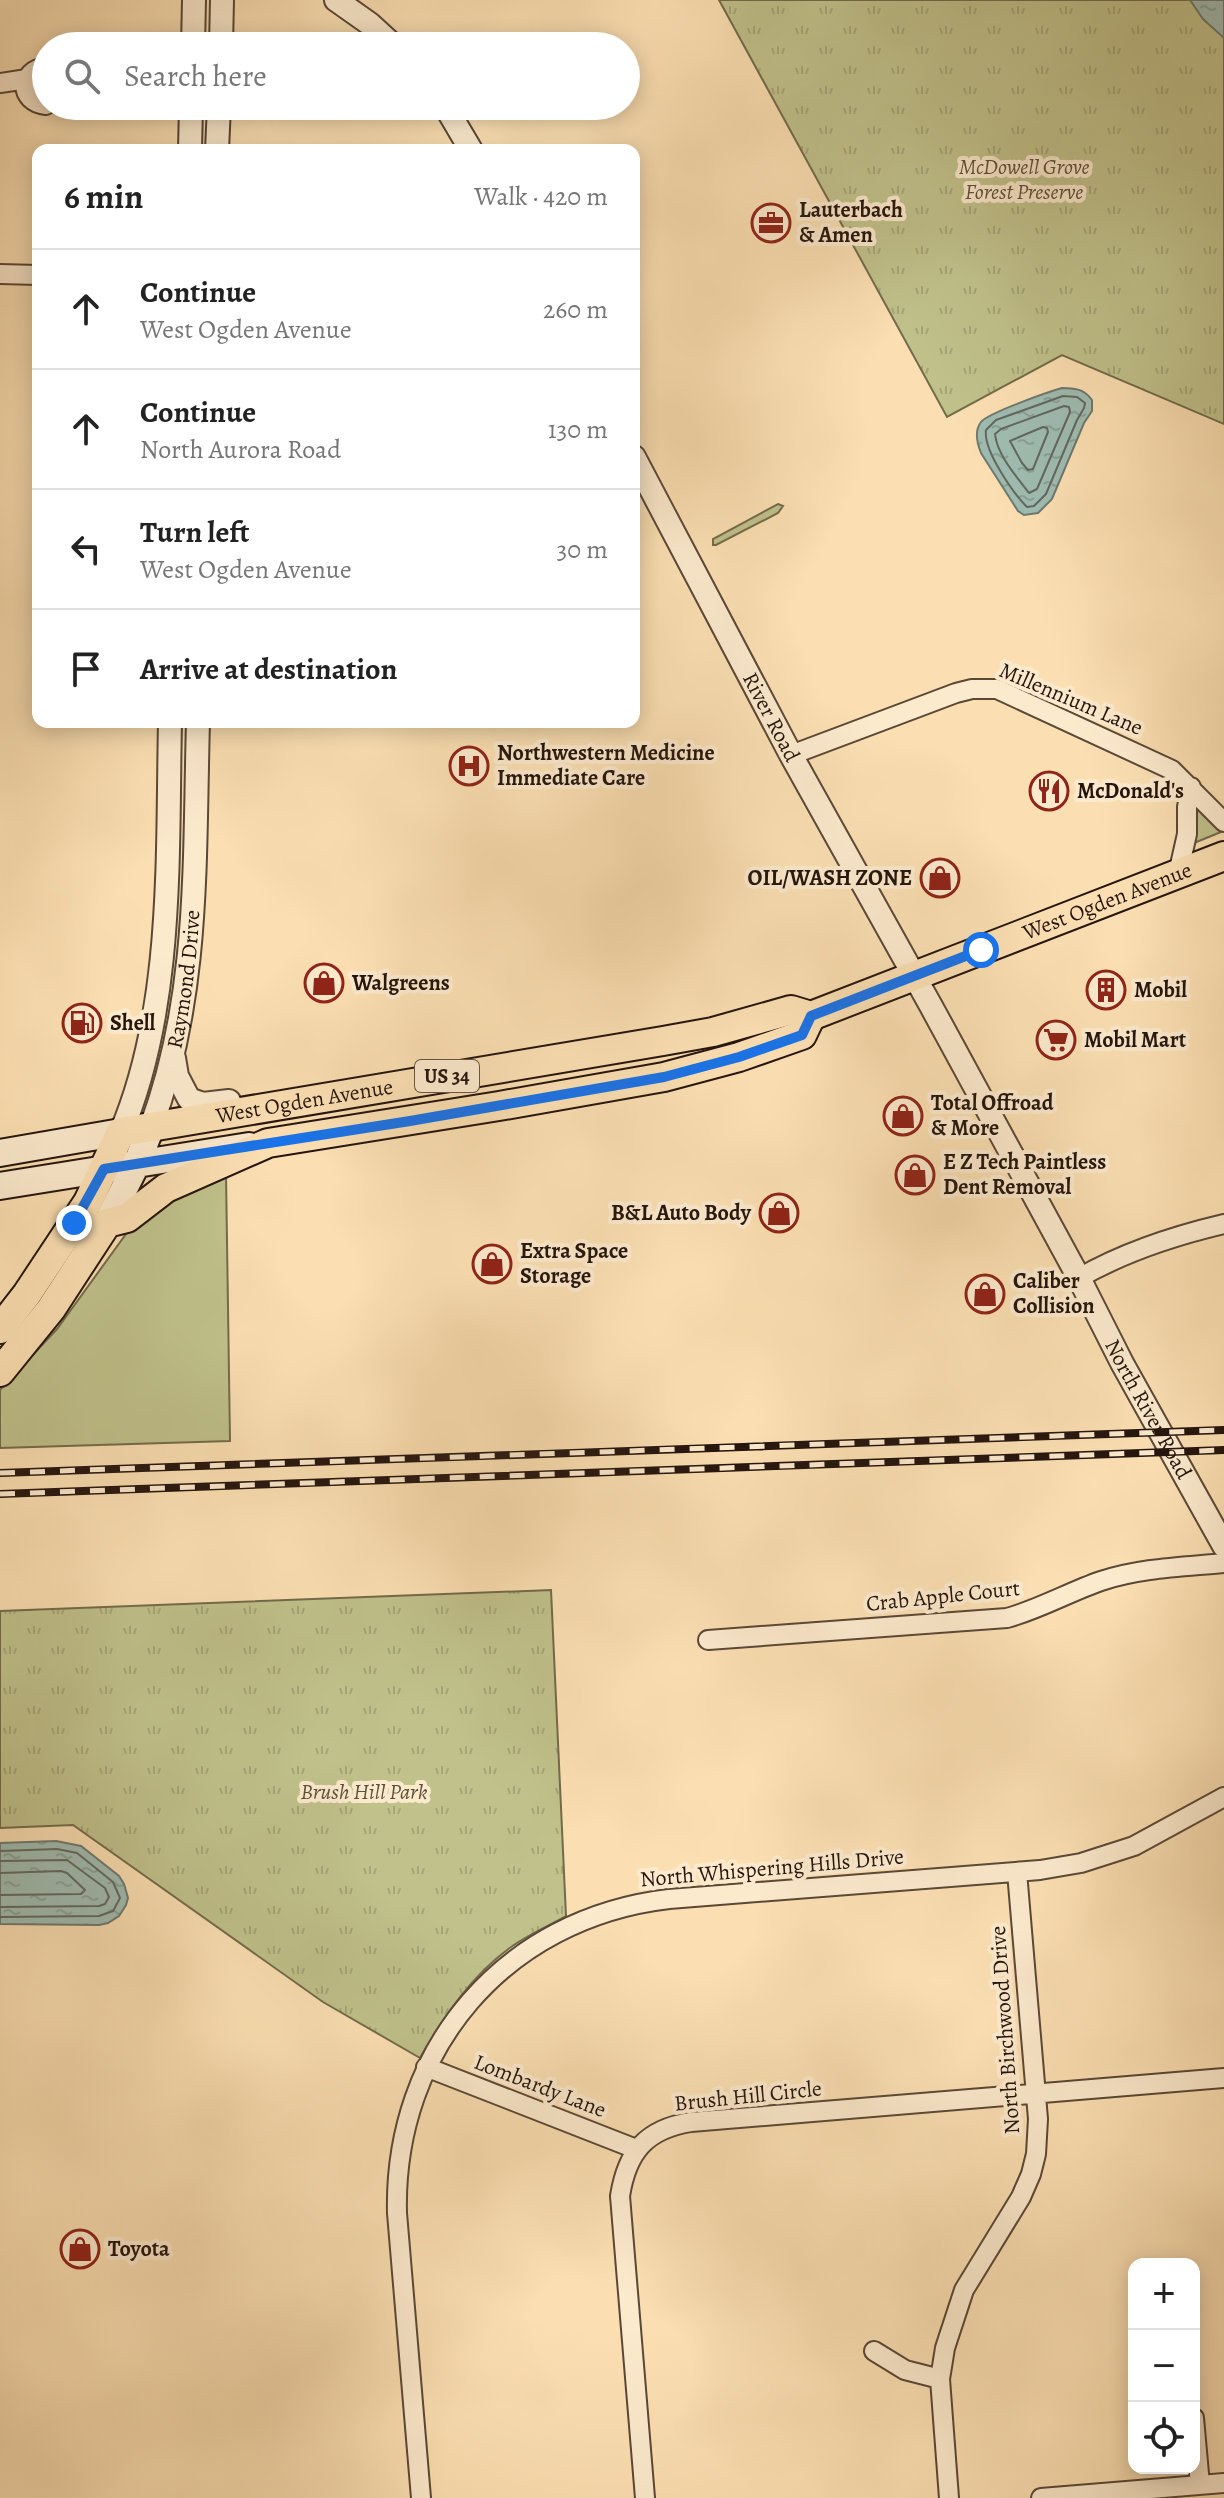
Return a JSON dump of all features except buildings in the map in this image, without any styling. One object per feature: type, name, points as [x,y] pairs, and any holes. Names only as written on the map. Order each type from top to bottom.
[{"type":"main road","name":"West Ogden Avenue","points":[[121,1132],[713,1032],[791,1010],[811,1016],[1224,856]]},
{"type":"main road","name":"West Ogden Avenue","points":[[107,1223],[127,1218],[166,1188],[268,1143],[626,1084],[708,1066],[802,1035],[811,1016]]},
{"type":"main road","name":"Raymond Drive","points":[[107,1223],[151,1127]]},
{"type":"main road","points":[[0,1153],[121,1132]]},
{"type":"main road","points":[[0,1329],[88,1202],[121,1132]]},
{"type":"main road","points":[[0,1186],[268,1143]]},
{"type":"main road","points":[[0,1372],[51,1309],[107,1223]]},
{"type":"street","points":[[193,32],[194,0]]},
{"type":"street","points":[[221,32],[222,0]]},
{"type":"street","points":[[336,0],[379,32]]},
{"type":"street","points":[[32,73],[27,79],[26,92],[32,101]]},
{"type":"street","points":[[0,83],[27,79]]},
{"type":"street","points":[[190,144],[191,120]]},
{"type":"street","points":[[217,144],[218,120]]},
{"type":"street","points":[[453,120],[467,144]]},
{"type":"street","points":[[0,274],[32,275]]},
{"type":"street","name":"River Road","points":[[640,468],[791,755],[914,975]]},
{"type":"street","name":"Millennium Lane","points":[[791,755],[956,693],[997,689],[1172,770],[1224,822]]},
{"type":"street","name":"Raymond Drive","points":[[121,1132],[141,1076],[159,981],[170,728]]},
{"type":"street","name":"Raymond Drive","points":[[151,1127],[174,1055],[190,959],[198,728]]},
{"type":"street","points":[[1178,874],[1187,834],[1191,787]]},
{"type":"street","name":"North River Road","points":[[914,975],[1224,1546]]},
{"type":"street","points":[[174,1055],[177,1076],[189,1099],[203,1104],[252,1099],[277,1106]]},
{"type":"street","points":[[1079,1278],[1103,1264],[1159,1242],[1224,1224]]},
{"type":"street","name":"Crab Apple Court","points":[[708,1640],[1007,1618],[1033,1611],[1100,1581],[1134,1572],[1224,1563]]},
{"type":"street","name":"North Whispering Hills Drive","points":[[421,2498],[397,2190],[407,2126],[426,2067],[459,2014],[499,1972],[531,1947],[571,1925],[635,1903],[1017,1872],[1081,1863],[1120,1851],[1174,1826],[1224,1797]]},
{"type":"street","name":"North Birchwood Drive","points":[[949,2498],[940,2379],[945,2348],[964,2290],[1021,2197],[1036,2154],[1036,2093],[1017,1872]]},
{"type":"street","name":"Lombardy Lane","points":[[426,2067],[636,2149]]},
{"type":"street","name":"Brush Hill Circle","points":[[636,2149],[646,2139],[681,2124],[1224,2078]]},
{"type":"street","points":[[636,2149],[622,2181],[620,2205],[645,2498]]},
{"type":"street","points":[[874,2351],[905,2370],[940,2379]]},
{"type":"street","points":[[1199,2474],[1200,2485]]},
{"type":"street","points":[[1041,2498],[1224,2483]]},
{"type":"green space","name":"McDowell Grove Forest Preserve","points":[[719,0],[1224,0],[1224,424],[1062,355],[947,417]]},
{"type":"green space","points":[[778,504],[783,506],[778,513],[713,545],[713,539]]},
{"type":"green space","points":[[1190,799],[1221,829],[1221,832],[1194,843]]},
{"type":"green space","points":[[226,1174],[230,1441],[0,1448],[0,1390],[57,1329],[134,1223],[150,1209]]},
{"type":"green space","name":"Brush Hill Park","points":[[551,1590],[566,1916],[518,1943],[484,1970],[449,2012],[420,2058],[323,2002],[73,1825],[0,1828],[0,1611]]},
{"type":"water","points":[[1190,0],[1224,0],[1224,38],[1203,19]]},
{"type":"water","points":[[1062,388],[1085,393],[1092,400],[1092,411],[1052,499],[1038,513],[1024,515],[1018,511],[981,453],[977,429],[981,422],[995,413]]},
{"type":"water","points":[[56,1841],[81,1846],[119,1876],[128,1898],[119,1916],[99,1925],[0,1924],[0,1843]]},
{"type":"railway","points":[[0,1473],[1224,1430]]},
{"type":"railway","points":[[0,1494],[1224,1450]]},
{"type":"place","name":"Lauterbach & Amen","points":[[771,223]]},
{"type":"place","name":"Northwestern Medicine Immediate Care","points":[[469,766]]},
{"type":"place","name":"McDonald's","points":[[1049,791]]},
{"type":"place","name":"OIL/WASH ZONE","points":[[940,878]]},
{"type":"place","name":"Walgreens","points":[[324,983]]},
{"type":"place","name":"Mobil","points":[[1106,990]]},
{"type":"place","name":"Shell","points":[[82,1023]]},
{"type":"place","name":"Mobil Mart","points":[[1056,1040]]},
{"type":"place","name":"Total Offroad & More","points":[[903,1116]]},
{"type":"place","name":"E Z Tech Paintless Dent Removal","points":[[915,1175]]},
{"type":"place","name":"B&L Auto Body","points":[[779,1213]]},
{"type":"place","name":"Extra Space Storage","points":[[492,1264]]},
{"type":"place","name":"Caliber Collision","points":[[985,1294]]},
{"type":"place","name":"Toyota","points":[[80,2249]]},
{"type":"route","points":[[74,1223],[104,1169],[664,1077],[739,1057],[802,1035],[811,1016],[981,950]]}]
